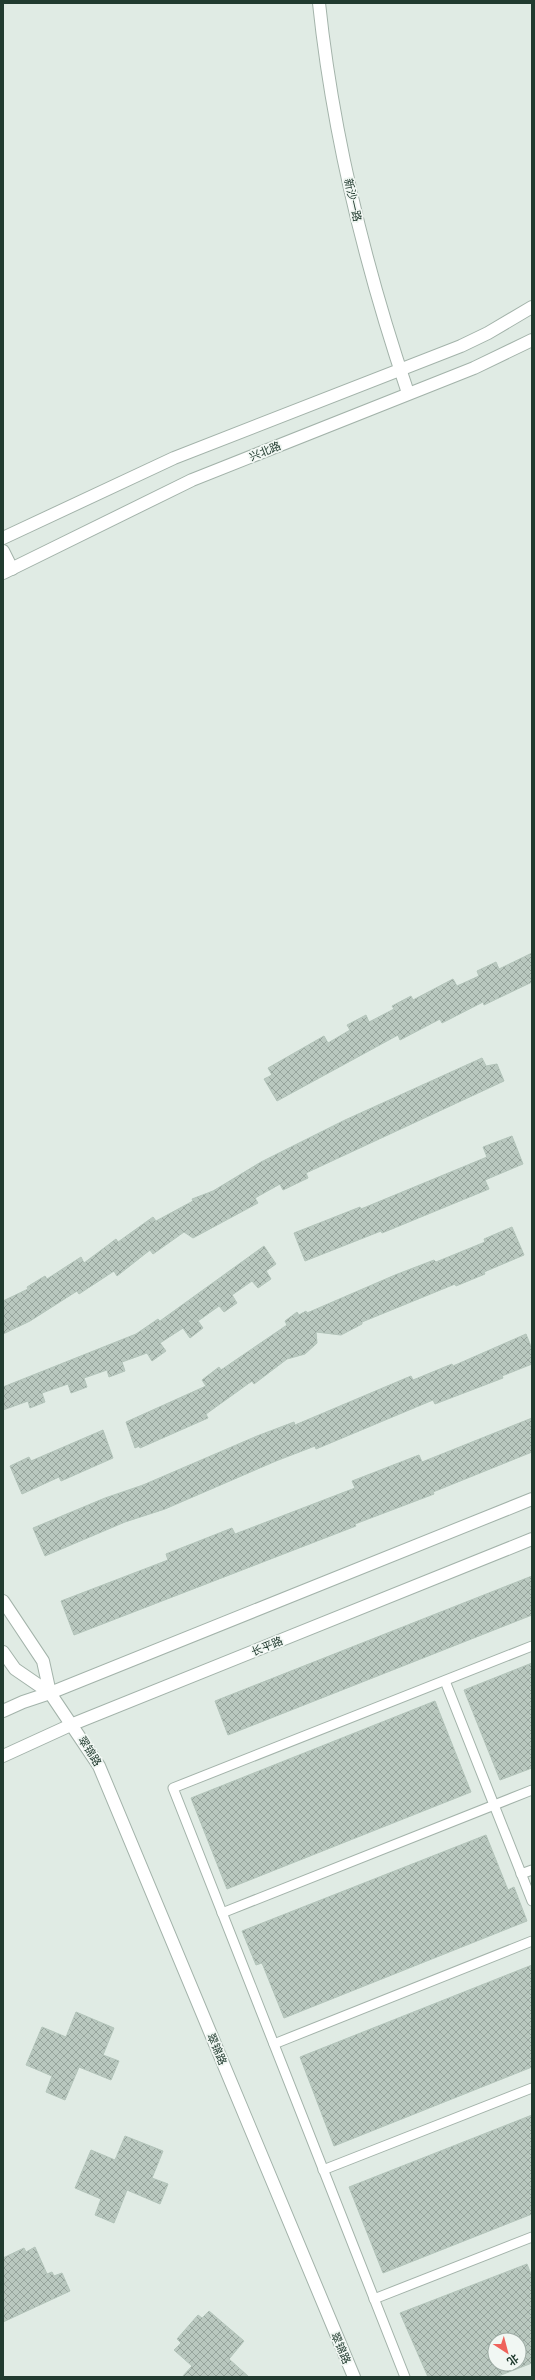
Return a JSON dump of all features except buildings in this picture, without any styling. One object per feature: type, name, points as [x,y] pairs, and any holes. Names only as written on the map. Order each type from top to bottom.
[{"type":"street","name":"新沙一路","points":[[319,3],[324,47],[342,156],[367,263],[408,393]]},
{"type":"street","points":[[3,538],[174,458],[482,336],[532,307]]},
{"type":"street","name":"兴北路","points":[[7,571],[192,480],[474,368],[532,340]]},
{"type":"street","points":[[3,551],[7,571]]},
{"type":"street","points":[[3,1712],[23,1702],[50,1693],[532,1499]]},
{"type":"street","name":"长平路","points":[[3,1756],[73,1724],[532,1539]]},
{"type":"street","points":[[3,1601],[43,1661],[50,1693]]},
{"type":"street","points":[[3,1652],[15,1669],[50,1693]]},
{"type":"street","name":"翠锦路","points":[[50,1693],[73,1724],[99,1766],[354,2377]]},
{"type":"lane","points":[[405,2377],[173,1788],[532,1646]]},
{"type":"lane","points":[[445,1681],[532,1901]]},
{"type":"lane","points":[[222,1913],[532,1790]]},
{"type":"lane","points":[[521,1874],[532,1870]]},
{"type":"lane","points":[[274,2044],[532,1941]]},
{"type":"lane","points":[[324,2170],[532,2088]]},
{"type":"lane","points":[[374,2299],[532,2237]]}]
